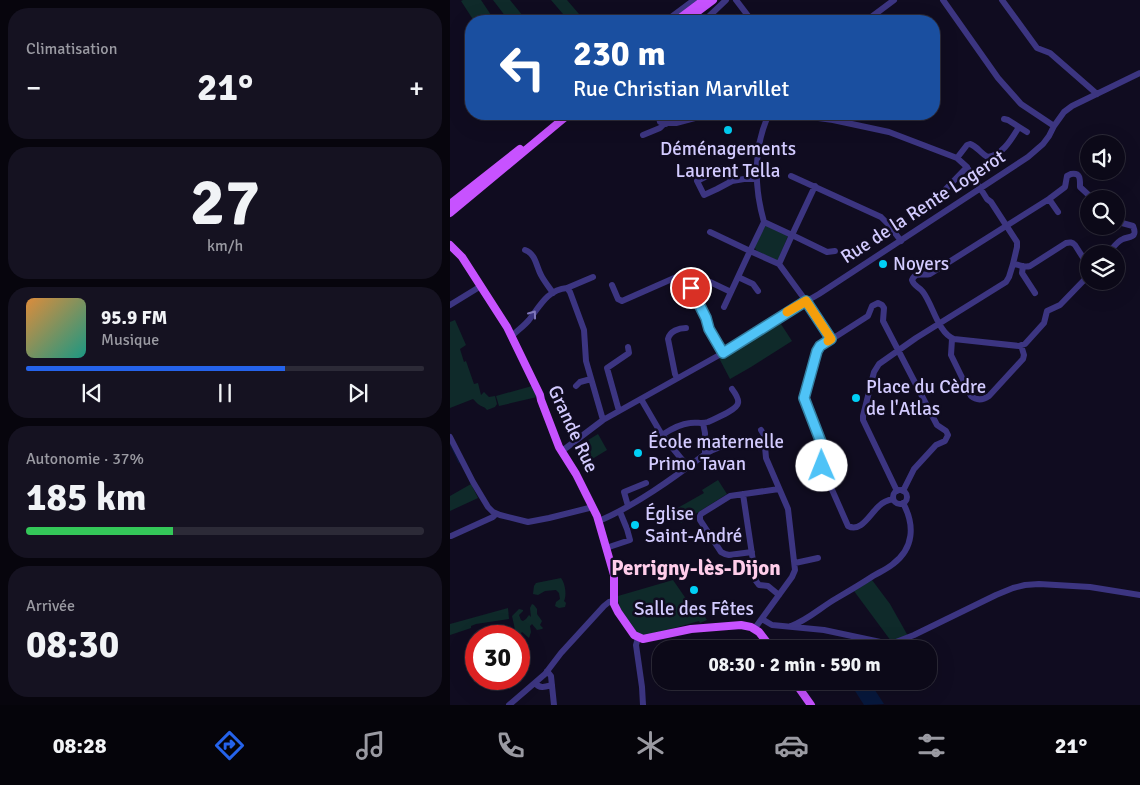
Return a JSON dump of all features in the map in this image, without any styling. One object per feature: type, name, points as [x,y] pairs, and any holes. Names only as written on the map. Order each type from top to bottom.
[{"type":"main road","points":[[684,15],[704,0]]},
{"type":"main road","points":[[693,15],[713,0]]},
{"type":"main road","points":[[450,204],[554,120]]},
{"type":"main road","points":[[450,212],[562,120]]},
{"type":"main road","name":"Grande Rue","points":[[450,245],[462,257],[504,321],[540,395],[561,449],[594,507],[614,575],[614,601],[616,607],[634,635],[638,638]]},
{"type":"main road","points":[[638,638],[648,639],[696,628],[741,625],[755,628],[765,640]]},
{"type":"main road","points":[[800,690],[811,705]]},
{"type":"street","points":[[674,15],[694,0]]},
{"type":"street","points":[[710,15],[726,0]]},
{"type":"street","points":[[736,0],[747,15]]},
{"type":"street","points":[[874,15],[894,0]]},
{"type":"street","points":[[943,0],[998,78],[1021,104],[1053,129]]},
{"type":"street","points":[[1002,0],[1037,48],[1050,53],[1097,94]]},
{"type":"street","name":"Rue de la Rente Logerot","points":[[561,449],[602,420],[723,353],[901,241],[1034,152],[1043,144],[1064,112],[1072,106],[1140,73]]},
{"type":"street","points":[[1004,119],[1027,132]]},
{"type":"street","points":[[646,134],[663,120],[676,123],[685,120]]},
{"type":"street","points":[[724,307],[764,222],[759,202],[757,162],[766,120]]},
{"type":"street","points":[[833,120],[889,132],[957,158],[967,167],[1017,242],[1013,264],[1006,282],[882,361],[875,369],[862,416],[900,491],[905,493],[906,497],[903,503]]},
{"type":"street","points":[[957,158],[967,145],[970,144],[974,145],[986,156],[991,157],[1008,142],[1019,127]]},
{"type":"street","points":[[939,202],[941,194],[967,167]]},
{"type":"street","points":[[732,181],[723,168],[697,181],[704,195],[732,181],[757,179]]},
{"type":"street","points":[[1080,284],[1060,305],[1048,311],[1044,323],[1025,344],[1021,345],[948,337],[923,291],[914,285],[913,278],[918,274],[930,274],[1049,199],[1065,187],[1067,176],[1076,173],[1080,177],[1080,184],[1083,190]]},
{"type":"street","points":[[791,176],[880,218],[889,224],[901,241]]},
{"type":"street","points":[[779,264],[815,186]]},
{"type":"street","points":[[1049,199],[1058,212]]},
{"type":"street","points":[[764,222],[827,252],[836,251]]},
{"type":"street","points":[[1116,245],[1122,239],[1131,237],[1135,231],[1133,226],[1125,223]]},
{"type":"street","points":[[710,232],[779,264],[831,339]]},
{"type":"street","points":[[1013,264],[1030,266],[1069,242],[1076,245],[1080,252]]},
{"type":"street","points":[[525,250],[530,252],[536,260],[541,275],[553,292]]},
{"type":"street","points":[[1023,266],[1022,273],[1035,293]]},
{"type":"street","points":[[612,285],[618,299],[622,301],[684,275],[706,318],[709,329],[723,353]]},
{"type":"street","points":[[512,336],[530,319],[542,302],[553,292],[593,277]]},
{"type":"street","points":[[738,277],[753,284],[758,291]]},
{"type":"street","points":[[710,282],[731,292]]},
{"type":"street","points":[[450,305],[480,286]]},
{"type":"street","points":[[567,288],[584,330],[586,361],[602,420]]},
{"type":"street","points":[[878,304],[884,308],[883,321],[899,350],[937,425],[946,431],[948,435],[945,441],[936,445],[914,469],[900,491],[894,494],[893,499],[880,505],[858,527],[853,529],[846,524],[822,466],[824,450],[804,398],[820,346],[868,316],[872,307],[878,304]]},
{"type":"street","points":[[677,378],[668,339],[671,333],[681,328],[686,328]]},
{"type":"street","points":[[952,338],[951,355],[971,396],[980,400],[989,396],[1022,359],[1024,355],[1021,345]]},
{"type":"street","points":[[619,411],[607,368],[630,352]]},
{"type":"street","points":[[576,386],[580,382],[591,379]]},
{"type":"street","points":[[662,435],[672,428],[688,423],[703,424],[732,410],[737,406],[738,399],[732,389]]},
{"type":"street","points":[[641,399],[662,435],[688,467]]},
{"type":"street","points":[[703,424],[705,454]]},
{"type":"street","points":[[755,628],[794,573],[795,563],[788,509],[766,458],[764,435],[761,430]]},
{"type":"street","points":[[450,437],[488,507],[496,514],[523,522],[532,522],[594,507]]},
{"type":"street","points":[[599,521],[620,512],[705,454],[740,439]]},
{"type":"street","points":[[628,506],[624,492],[646,482]]},
{"type":"street","points":[[752,552],[729,555],[721,552],[699,518],[701,514],[728,497],[779,488]]},
{"type":"street","points":[[743,494],[757,584],[768,586],[779,595]]},
{"type":"street","points":[[893,499],[898,503],[903,503]]},
{"type":"street","points":[[788,626],[801,622],[828,603],[889,567],[900,558],[908,544],[911,529],[909,516],[903,503]]},
{"type":"street","points":[[606,548],[630,540],[628,529],[620,512]]},
{"type":"street","points":[[451,536],[496,514]]},
{"type":"street","points":[[795,563],[818,558]]},
{"type":"street","points":[[762,619],[772,625],[824,630],[886,643],[896,642],[914,635],[1000,593],[1025,585],[1039,584],[1090,588],[1140,595]]},
{"type":"street","points":[[509,705],[548,671],[561,653],[602,608],[609,602],[614,601]]},
{"type":"street","points":[[638,638],[636,645],[643,705]]},
{"type":"street","points":[[548,671],[552,685],[554,705]]},
{"type":"street","points":[[535,683],[542,687],[552,685]]},
{"type":"green space","points":[[481,0],[491,15],[470,15],[461,1]]},
{"type":"green space","points":[[493,0],[510,0],[522,15],[504,15]]},
{"type":"green space","points":[[551,0],[567,0],[580,15],[564,15]]},
{"type":"green space","points":[[765,226],[788,236],[778,260],[757,251],[754,247]]},
{"type":"green space","points":[[455,320],[466,345],[460,349],[474,384],[478,383],[481,395],[484,392],[489,397],[495,396],[497,404],[495,407],[487,410],[473,399],[450,408],[450,322]]},
{"type":"green space","points":[[779,321],[792,341],[730,379],[719,358]]},
{"type":"green space","points":[[532,386],[537,397],[499,406],[496,396]]},
{"type":"green space","points":[[598,434],[607,450],[584,464],[575,448]]},
{"type":"green space","points":[[718,480],[727,494],[681,523],[674,510],[704,493],[702,490]]},
{"type":"green space","points":[[471,484],[478,498],[450,511],[450,496]]},
{"type":"green space","points":[[561,578],[565,589],[565,607],[559,608],[555,606],[556,602],[560,599],[559,593],[556,590],[545,591],[538,595],[533,594],[536,583]]},
{"type":"green space","points":[[673,580],[691,606],[697,604],[707,620],[643,637],[625,619],[620,609],[618,596]]},
{"type":"green space","points":[[872,580],[890,604],[908,636],[890,640],[854,591]]},
{"type":"green space","points":[[532,604],[537,609],[537,614],[542,621],[540,625],[542,629],[537,630],[532,624],[530,626],[514,625],[512,616],[519,609],[523,610],[519,615],[523,621],[529,615],[531,617],[530,608]]},
{"type":"green space","points":[[508,608],[509,619],[465,625],[465,630],[450,635],[450,624]]},
{"type":"water","points":[[854,690],[875,690],[884,704],[864,705]]},
{"type":"waterway","points":[[450,444],[459,463]]},
{"type":"slow traffic","points":[[787,312],[806,301],[831,339],[828,341]]},
{"type":"place","name":"Déménagements Laurent Tella","points":[[728,130]]},
{"type":"place","name":"Noyers","points":[[883,264]]},
{"type":"place","name":"Place du Cèdre de l'Atlas","points":[[856,398]]},
{"type":"place","name":"École maternelle Primo Tavan","points":[[638,453]]},
{"type":"place","name":"Église Saint-André","points":[[635,525]]},
{"type":"place","name":"Salle des Fêtes","points":[[694,590]]},
{"type":"district","name":"Perrigny-lès-Dijon","points":[[696,568]]},
{"type":"route","points":[[691,288],[706,318],[709,329],[723,353],[806,301],[831,339],[820,346],[817,351],[804,398],[824,450],[822,466]]}]
